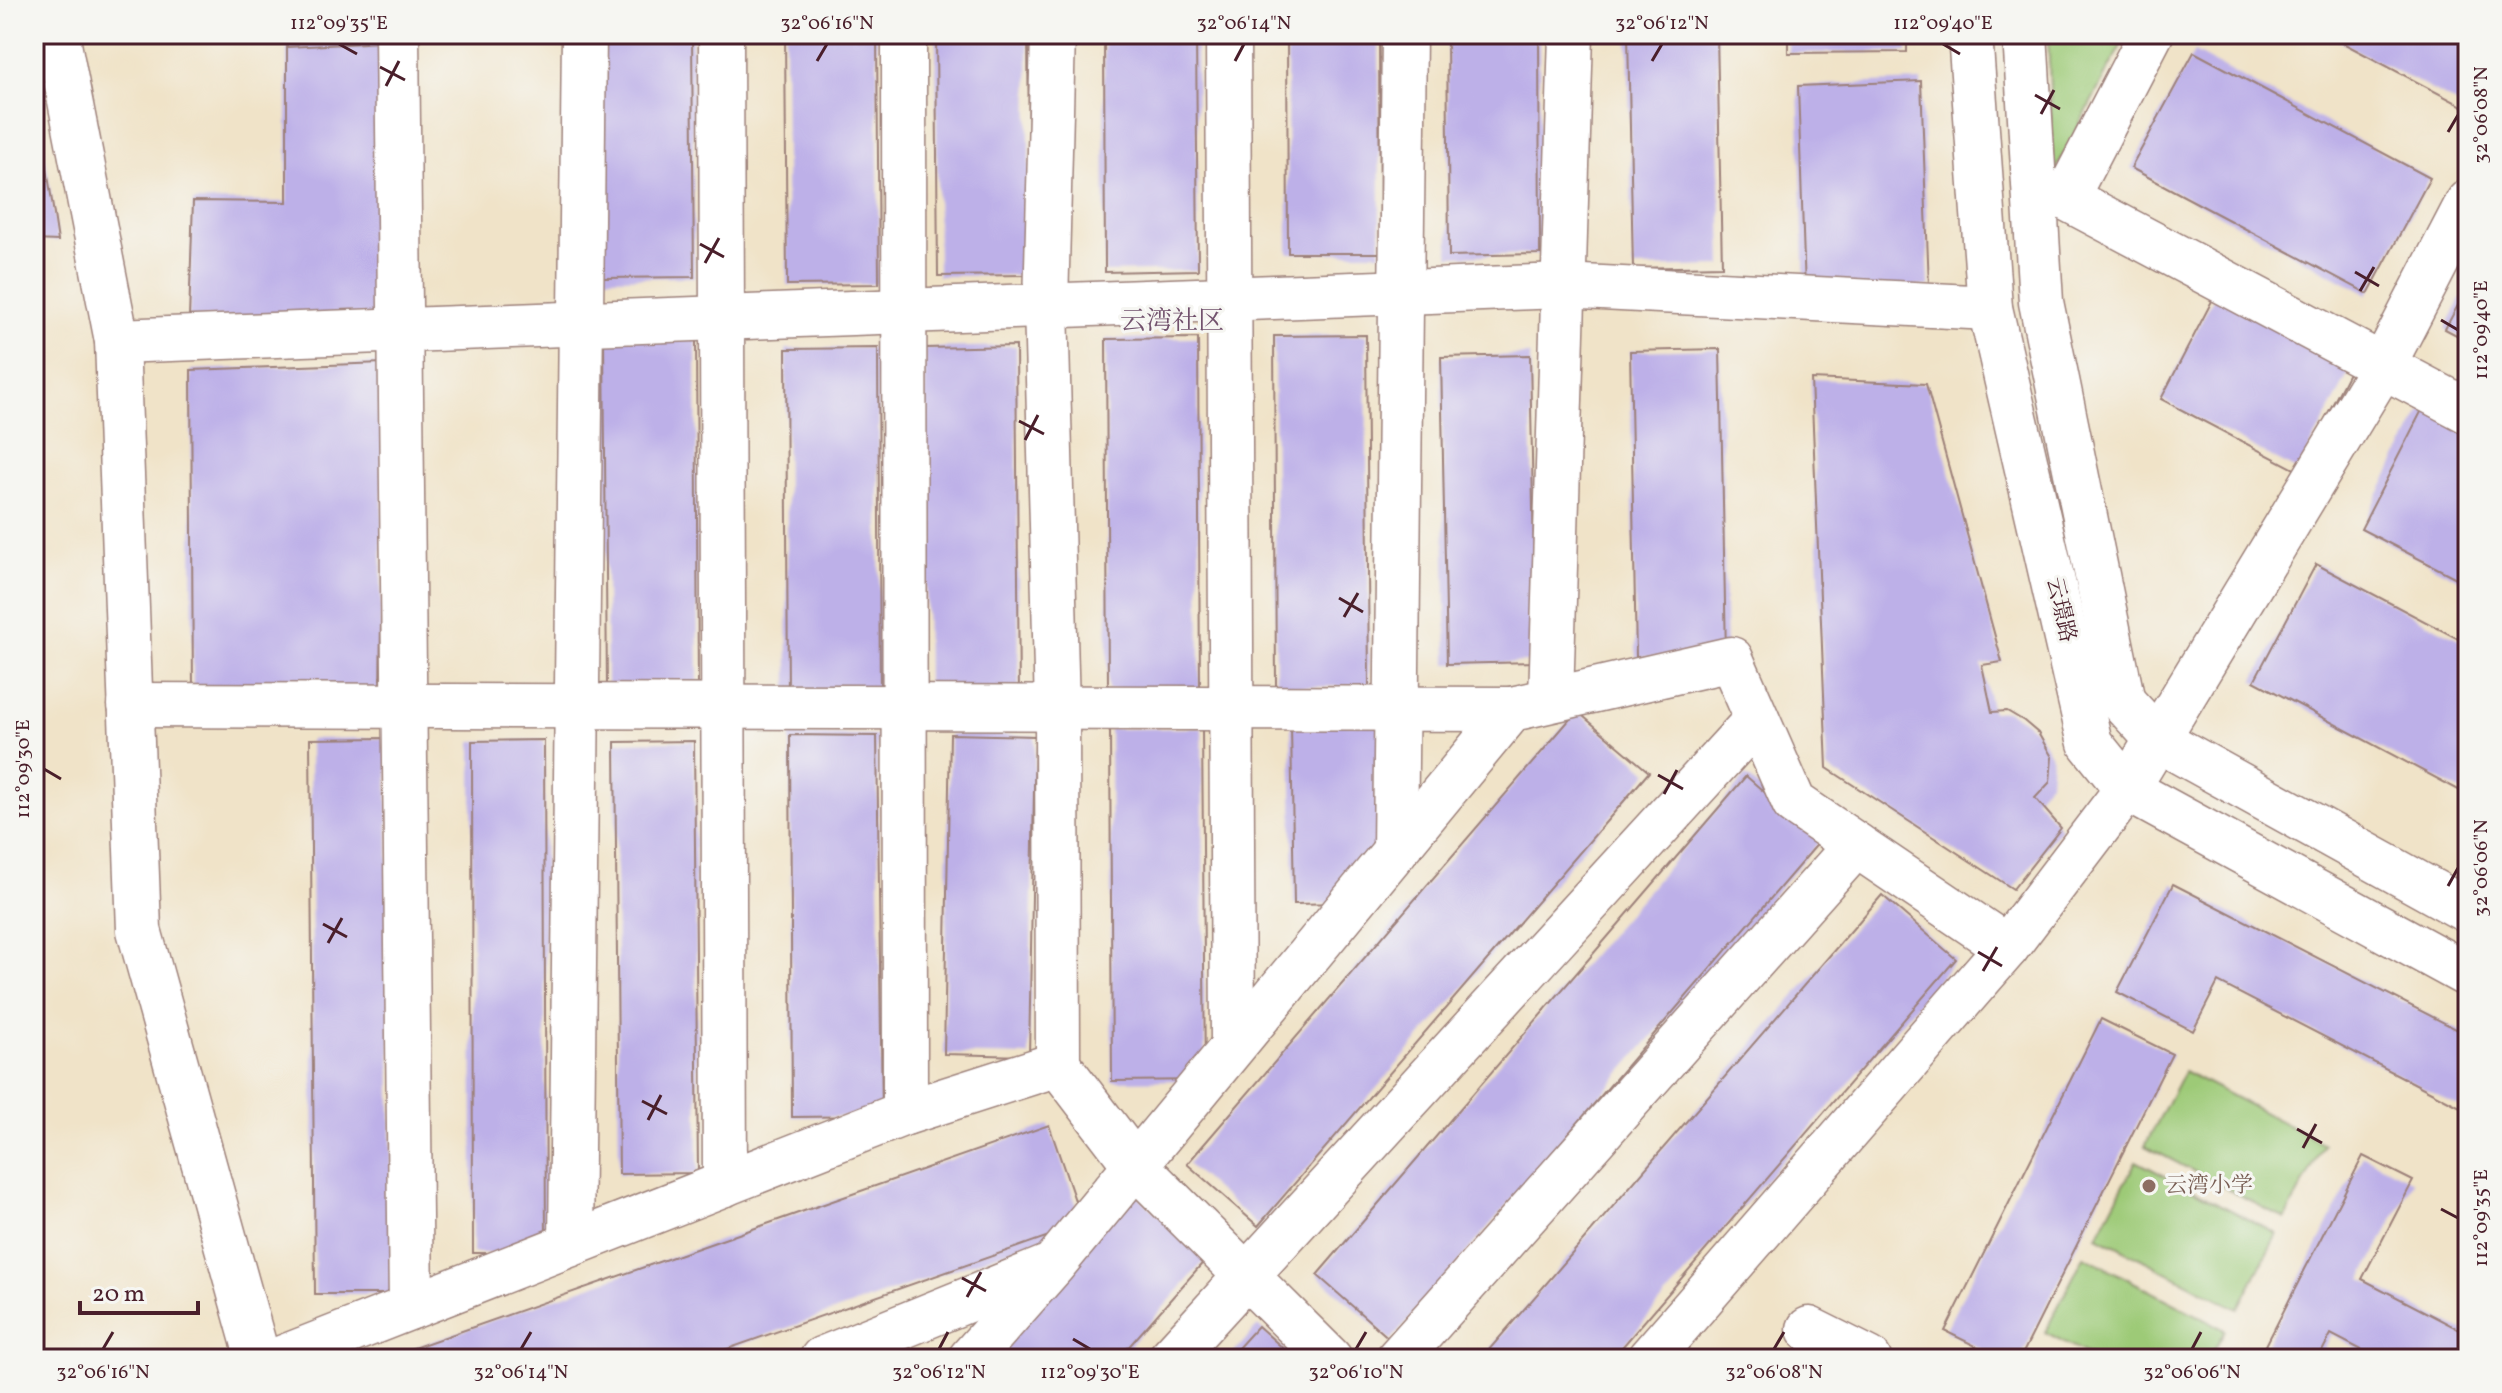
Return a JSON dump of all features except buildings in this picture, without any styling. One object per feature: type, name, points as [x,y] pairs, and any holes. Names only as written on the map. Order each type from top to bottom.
[{"type":"street","points":[[57,34],[117,341],[139,930],[258,1359]]},
{"type":"street","points":[[397,34],[411,1307]]},
{"type":"street","points":[[571,1244],[584,34]]},
{"type":"street","points":[[721,34],[725,1184]]},
{"type":"street","points":[[904,34],[905,1113]]},
{"type":"street","points":[[1053,34],[1046,306],[1057,708],[1058,1064],[1135,1165],[1330,1359]]},
{"type":"street","points":[[1228,34],[1233,1046]]},
{"type":"street","points":[[1395,851],[1404,34]]},
{"type":"street","points":[[970,1359],[1053,1265],[1395,851],[1532,704],[1563,286],[1571,34]]},
{"type":"street","name":"云璟路","points":[[1970,34],[1990,308],[2090,743],[2127,789],[2468,975]]},
{"type":"street","name":"云璟路","points":[[2025,34],[2041,302],[2123,702],[2157,739],[2468,911]]},
{"type":"street","points":[[2151,34],[2066,198],[2468,411]]},
{"type":"street","points":[[1649,1359],[2007,947],[2127,789],[2383,366],[2468,202]]},
{"type":"street","points":[[117,341],[1563,286],[1990,308]]},
{"type":"street","points":[[130,705],[1396,709],[1532,704],[1731,659],[1794,803],[2007,947]]},
{"type":"street","points":[[1170,1359],[1757,719]]},
{"type":"street","points":[[1398,1359],[1856,845]]},
{"type":"street","points":[[279,1359],[905,1113],[1058,1064]]},
{"type":"street","points":[[822,1359],[1053,1265]]},
{"type":"street","points":[[1809,1329],[1869,1359]]},
{"type":"green space","points":[[2048,34],[2127,34],[2053,175]]},
{"type":"green space","points":[[2184,1071],[2324,1144],[2285,1219],[2145,1146]]},
{"type":"green space","points":[[2136,1161],[2277,1234],[2238,1309],[2097,1236]]},
{"type":"green space","points":[[2084,1256],[2225,1330],[2209,1359],[2097,1359],[2045,1332]]},
{"type":"place","name":"云湾小学","points":[[2149,1186]]},
{"type":"district","name":"云湾社区","points":[[1172,322]]}]
